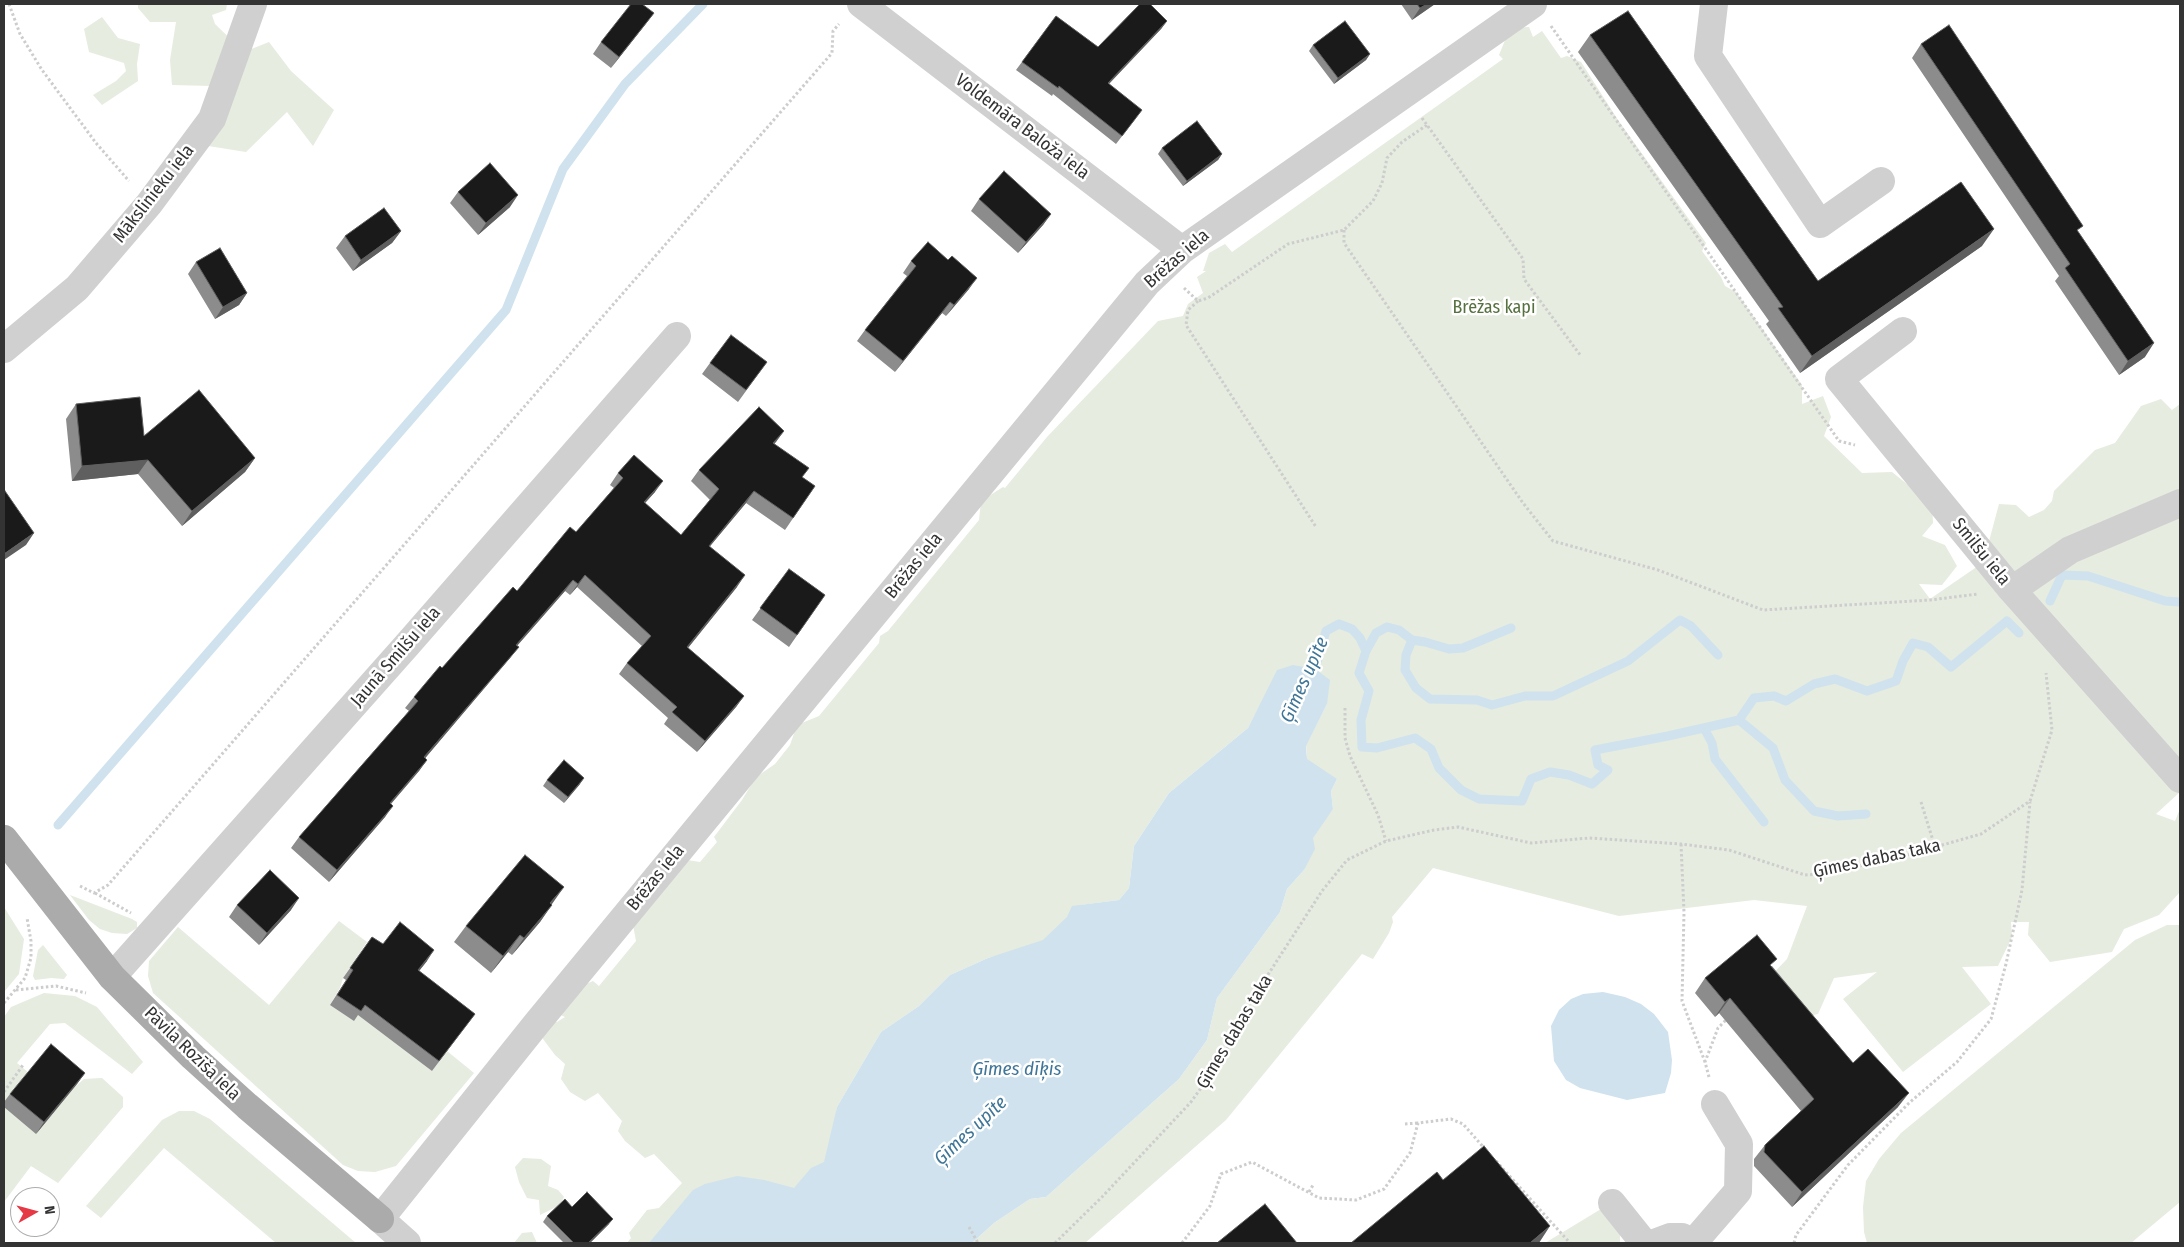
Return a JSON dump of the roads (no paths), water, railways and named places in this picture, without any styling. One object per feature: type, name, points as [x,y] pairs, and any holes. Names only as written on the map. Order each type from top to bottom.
[{"type":"main road","name":"Pāvila Rozīša iela","points":[[4,839],[112,977],[227,1088],[380,1219]]},
{"type":"street","name":"Mākslinieku iela","points":[[4,349],[77,288],[149,204],[212,118],[253,4]]},
{"type":"street","points":[[1714,4],[1708,56],[1820,224],[1881,181]]},
{"type":"street","name":"Voldemāra Baloža iela","points":[[851,12],[1182,250]]},
{"type":"street","name":"Brēžas iela","points":[[380,1219],[537,1023],[1147,284],[1182,250],[1541,13]]},
{"type":"street","name":"Smilšu iela","points":[[1903,331],[1839,379],[2012,590],[2180,779]]},
{"type":"street","name":"Jaunā Smilšu iela","points":[[112,977],[678,336]]},
{"type":"street","points":[[2012,590],[2070,550],[2180,503]]},
{"type":"street","points":[[1654,1243],[1670,1237],[1682,1237],[1694,1243],[1738,1190],[1739,1144],[1715,1104]]},
{"type":"street","points":[[1612,1203],[1644,1243]]},
{"type":"street","name":"Pāvila Rozīša iela","points":[[380,1219],[407,1243]]},
{"type":"water","name":"Ģīmes dīķis","points":[[1293,665],[1315,669],[1330,680],[1327,704],[1306,746],[1307,759],[1337,779],[1331,791],[1333,809],[1313,838],[1315,849],[1304,870],[1287,889],[1280,912],[1217,998],[1207,1040],[1179,1079],[1046,1197],[1030,1199],[994,1223],[973,1242],[649,1243],[693,1190],[705,1184],[737,1176],[764,1180],[794,1188],[811,1168],[824,1162],[837,1107],[881,1032],[919,1006],[950,975],[988,958],[1043,940],[1067,917],[1072,906],[1119,900],[1129,888],[1134,846],[1169,793],[1248,728],[1277,670]]},
{"type":"water","points":[[1603,992],[1625,997],[1641,1004],[1654,1014],[1668,1032],[1672,1060],[1671,1073],[1665,1093],[1627,1100],[1580,1088],[1566,1080],[1554,1061],[1551,1026],[1559,1010],[1571,999],[1583,994]]},
{"type":"waterway","points":[[58,825],[506,310],[563,169],[625,84],[703,4]]},
{"type":"waterway","name":"Ģīmes upīte","points":[[2050,601],[2062,575],[2088,576],[2165,601],[2180,602]]},
{"type":"waterway","points":[[1366,651],[1376,633],[1387,627],[1399,630],[1412,640],[1406,655],[1405,670],[1416,688],[1430,699],[1477,700],[1492,705],[1525,696],[1553,696],[1628,661],[1680,620],[1691,626],[1718,655]]},
{"type":"waterway","name":"Ģīmes upīte","points":[[1310,678],[1315,669],[1326,631],[1339,624],[1352,629],[1360,638],[1366,651],[1359,673],[1369,691],[1361,720],[1362,747],[1377,748],[1415,738],[1431,749],[1439,768],[1461,790],[1479,799],[1522,801],[1531,779],[1550,772],[1569,775],[1592,784],[1608,770],[1598,765],[1595,750],[1739,720],[1754,698],[1774,696],[1786,701],[1814,684],[1835,679],[1867,691],[1896,681],[1903,661],[1913,643],[1928,647],[1951,667],[2007,621],[2019,633]]},
{"type":"waterway","points":[[1412,640],[1449,649],[1463,648],[1511,628]]},
{"type":"waterway","points":[[1739,720],[1773,748],[1785,780],[1814,811],[1838,816],[1866,814]]},
{"type":"waterway","points":[[1704,728],[1712,743],[1715,759],[1764,822]]},
{"type":"park label","name":"Brēžas kapi","points":[[1494,308]]}]
